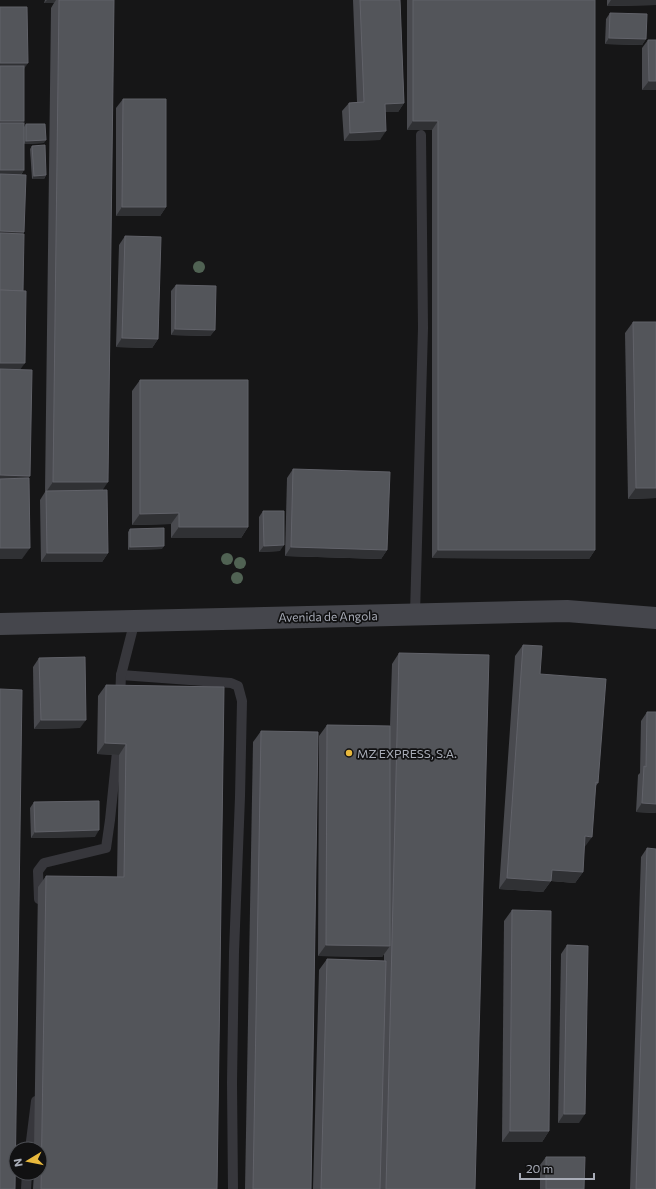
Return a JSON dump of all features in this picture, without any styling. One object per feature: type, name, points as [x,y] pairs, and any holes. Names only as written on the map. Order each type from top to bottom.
[{"type":"main road","name":"Avenida de Angola","points":[[0,624],[567,611],[656,618]]},
{"type":"lane","points":[[415,614],[423,328],[421,135]]},
{"type":"lane","points":[[119,712],[121,674],[135,620]]},
{"type":"lane","points":[[121,674],[231,682],[238,686],[242,701],[234,952],[232,1083],[233,1189]]},
{"type":"lane","points":[[40,909],[38,871],[44,863],[106,848],[118,735]]},
{"type":"lane","points":[[31,1141],[37,1090]]},
{"type":"building","points":[[59,0],[114,0],[108,482],[53,482]]},
{"type":"building","points":[[360,0],[400,0],[404,103],[385,104],[386,131],[350,133],[349,103],[364,102]]},
{"type":"building","points":[[413,0],[595,0],[595,550],[438,550],[438,121],[413,121]]},
{"type":"building","points":[[0,7],[27,7],[28,63],[0,63]]},
{"type":"building","points":[[610,13],[647,14],[646,39],[609,38]]},
{"type":"building","points":[[648,40],[656,40],[656,81],[649,81]]},
{"type":"building","points":[[0,66],[24,66],[24,121],[0,121]]},
{"type":"building","points":[[123,99],[166,99],[166,207],[122,207]]},
{"type":"building","points":[[0,123],[24,123],[24,170],[0,170]]},
{"type":"building","points":[[26,124],[45,124],[46,140],[26,141]]},
{"type":"building","points":[[45,145],[46,175],[34,176],[32,146]]},
{"type":"building","points":[[0,174],[26,175],[24,232],[0,231]]},
{"type":"building","points":[[0,233],[24,234],[23,291],[0,290]]},
{"type":"building","points":[[125,236],[161,237],[158,339],[122,338]]},
{"type":"building","points":[[176,285],[216,286],[215,330],[175,329]]},
{"type":"building","points":[[0,290],[26,291],[25,363],[0,363]]},
{"type":"building","points":[[633,322],[656,322],[656,488],[636,488]]},
{"type":"building","points":[[0,369],[32,370],[30,476],[0,475]]},
{"type":"building","points":[[140,380],[248,380],[248,527],[179,527],[179,513],[140,514]]},
{"type":"building","points":[[293,469],[390,472],[387,550],[291,547]]},
{"type":"building","points":[[29,478],[30,548],[0,548],[0,479]]},
{"type":"building","points":[[107,490],[108,553],[47,553],[46,491]]},
{"type":"building","points":[[263,511],[284,511],[284,545],[264,546]]},
{"type":"building","points":[[164,528],[164,546],[130,547],[130,529]]},
{"type":"building","points":[[523,645],[542,646],[540,674],[606,679],[598,783],[596,782],[592,837],[585,836],[583,872],[552,870],[551,881],[507,878]]},
{"type":"building","points":[[399,653],[489,655],[475,1189],[386,1189]]},
{"type":"building","points":[[85,657],[86,720],[41,720],[39,658]]},
{"type":"building","points":[[106,685],[224,687],[217,1189],[41,1189],[41,1181],[48,1181],[48,1141],[42,1141],[46,876],[124,877],[126,744],[105,743]]},
{"type":"building","points":[[0,689],[22,690],[16,1141],[8,1141],[8,1181],[15,1181],[15,1189],[0,1189]]},
{"type":"building","points":[[647,712],[656,712],[656,804],[642,803],[644,766],[646,767]]},
{"type":"building","points":[[327,725],[390,726],[390,946],[326,945]]},
{"type":"building","points":[[261,731],[318,732],[311,1189],[253,1189]]},
{"type":"building","points":[[99,801],[99,830],[35,832],[34,802]]},
{"type":"building","points":[[647,848],[656,849],[656,1189],[636,1189]]},
{"type":"building","points":[[512,910],[551,911],[549,1131],[510,1131]]},
{"type":"building","points":[[567,945],[588,946],[585,1114],[564,1114]]},
{"type":"building","points":[[327,959],[386,961],[380,1189],[321,1189]]},
{"type":"building","points":[[546,1157],[585,1157],[584,1189],[546,1189]]},
{"type":"place","name":"MZ EXPRESS, S.A.","points":[[349,753]]}]
